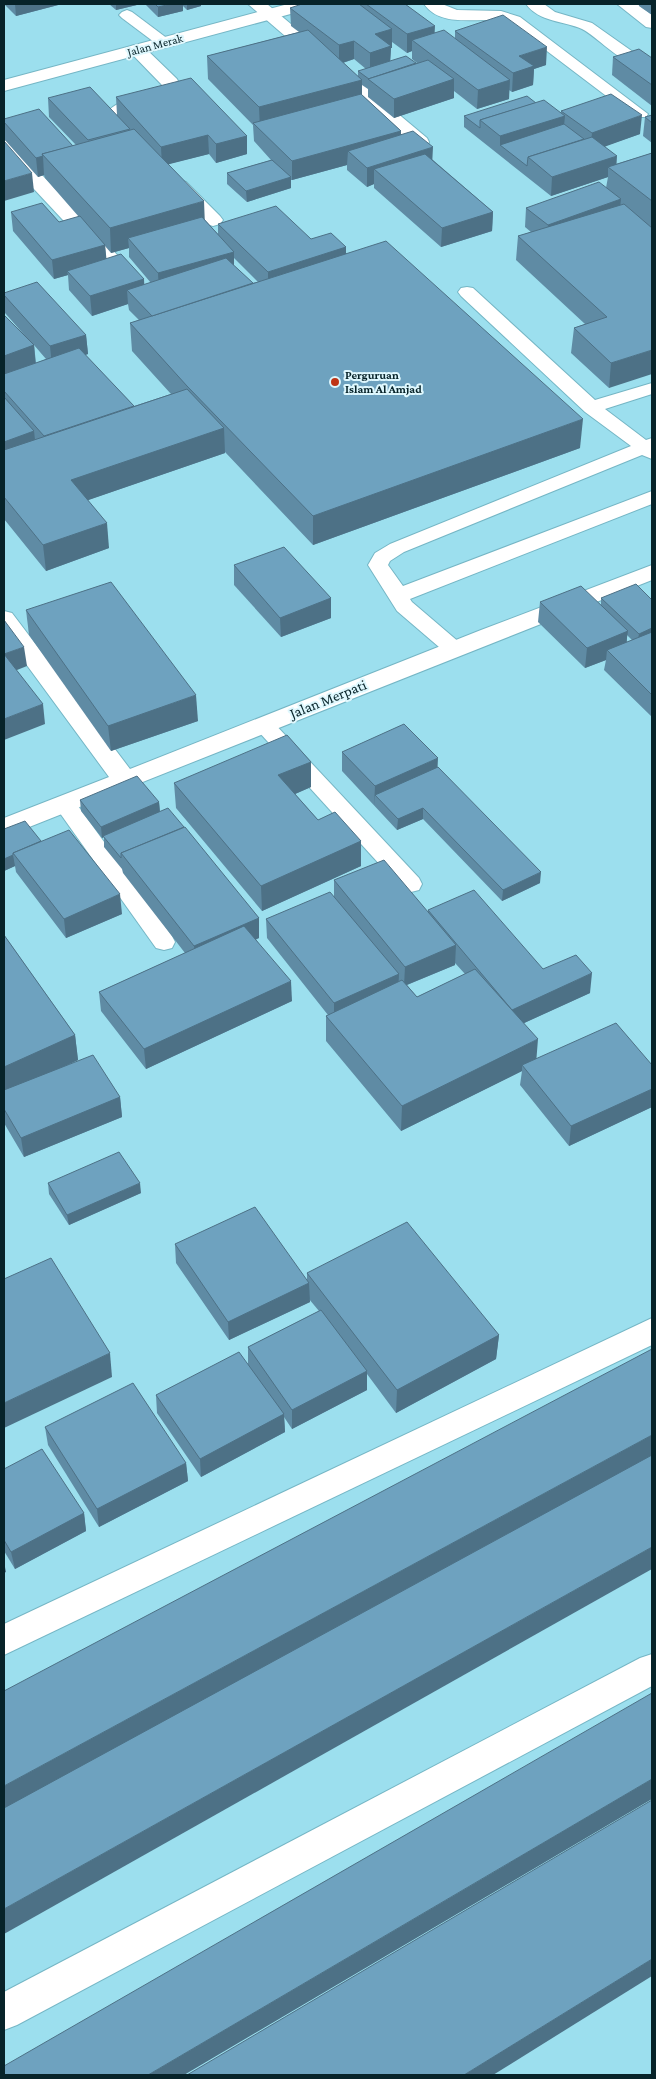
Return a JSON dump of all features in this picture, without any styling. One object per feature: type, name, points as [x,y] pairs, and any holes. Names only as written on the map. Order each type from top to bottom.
[{"type":"street","name":"Jalan Merak","points":[[4,86],[164,42],[263,9],[307,4]]},
{"type":"street","points":[[626,4],[652,23]]},
{"type":"street","points":[[263,9],[420,142]]},
{"type":"street","points":[[137,50],[173,86],[171,92],[119,110],[115,116],[115,120],[148,153]]},
{"type":"street","points":[[4,146],[113,262]]},
{"type":"street","points":[[167,173],[213,220]]},
{"type":"street","name":"Jalan Merpati","points":[[4,828],[124,779],[265,726],[454,648],[652,572]]},
{"type":"street","points":[[4,618],[124,779]]},
{"type":"street","points":[[4,1640],[652,1331]]},
{"type":"street","points":[[4,2012],[652,1669]]},
{"type":"lane","points":[[432,4],[444,11],[457,15],[494,14],[515,20],[640,114]]},
{"type":"lane","points":[[534,4],[550,16],[587,26],[635,59]]},
{"type":"lane","points":[[127,15],[164,42]]},
{"type":"lane","points":[[467,292],[592,408],[650,448]]},
{"type":"lane","points":[[592,408],[652,388]]},
{"type":"lane","points":[[454,648],[404,606],[378,565],[382,557],[397,548],[650,448]]},
{"type":"lane","points":[[399,596],[652,497]]},
{"type":"lane","points":[[265,726],[411,884]]},
{"type":"lane","points":[[65,804],[164,942]]},
{"type":"building","points":[[155,4],[171,4],[158,7]]},
{"type":"building","points":[[302,4],[359,4],[392,29],[375,34],[391,46],[370,53],[354,41],[339,45],[290,8]]},
{"type":"building","points":[[366,4],[405,4],[435,26],[407,34]]},
{"type":"building","points":[[503,15],[547,47],[519,56],[534,66],[513,73],[455,31]]},
{"type":"building","points":[[308,30],[362,80],[259,107],[207,56]]},
{"type":"building","points":[[444,30],[510,80],[478,90],[412,40]]},
{"type":"building","points":[[639,49],[652,58],[652,85],[613,57]]},
{"type":"building","points":[[406,56],[416,63],[369,79],[358,71]]},
{"type":"building","points":[[428,60],[454,79],[394,99],[368,79]]},
{"type":"building","points":[[191,78],[247,136],[216,144],[208,135],[161,147],[116,97]]},
{"type":"building","points":[[90,87],[130,129],[88,140],[48,98]]},
{"type":"building","points":[[361,94],[401,131],[292,161],[253,123]]},
{"type":"building","points":[[611,94],[642,115],[592,133],[561,111]]},
{"type":"building","points":[[527,96],[536,103],[480,120],[480,128],[464,116]]},
{"type":"building","points":[[544,100],[565,116],[500,136],[480,120]]},
{"type":"building","points":[[39,109],[73,146],[42,154],[43,156],[36,158],[4,122],[4,119]]},
{"type":"building","points":[[652,115],[652,123],[645,117]]},
{"type":"building","points":[[564,124],[584,139],[528,157],[527,166],[500,145]]},
{"type":"building","points":[[134,129],[204,201],[110,228],[42,154]]},
{"type":"building","points":[[413,131],[433,147],[367,168],[348,151]]},
{"type":"building","points":[[592,137],[617,156],[552,177],[528,157]]},
{"type":"building","points":[[4,141],[32,173],[4,181]]},
{"type":"building","points":[[652,153],[652,201],[608,167]]},
{"type":"building","points":[[425,154],[493,212],[442,228],[374,169]]},
{"type":"building","points":[[272,160],[291,177],[246,191],[227,173]]},
{"type":"building","points":[[599,182],[621,199],[548,225],[526,208]]},
{"type":"building","points":[[42,203],[59,222],[80,216],[105,245],[52,260],[11,212]]},
{"type":"building","points":[[624,204],[652,228],[652,350],[611,363],[574,328],[607,317],[518,236]]},
{"type":"building","points":[[276,206],[311,239],[331,233],[346,247],[268,272],[218,224]]},
{"type":"building","points":[[202,217],[234,252],[158,273],[128,238]]},
{"type":"building","name":"Perguruan Islam Al Amjad","points":[[386,241],[583,419],[313,516],[187,386],[130,323]]},
{"type":"building","points":[[121,254],[144,279],[90,296],[67,271]]},
{"type":"building","points":[[226,258],[253,283],[152,316],[127,290]]},
{"type":"building","points":[[37,282],[86,335],[50,346],[4,295],[4,293]]},
{"type":"building","points":[[4,315],[34,345],[4,356]]},
{"type":"building","points":[[79,348],[134,406],[44,436],[4,391],[4,374]]},
{"type":"building","points":[[187,389],[224,428],[71,480],[107,523],[43,545],[4,497],[4,450]]},
{"type":"building","points":[[4,397],[34,431],[4,442]]},
{"type":"building","points":[[284,547],[331,598],[280,618],[234,565]]},
{"type":"building","points":[[111,582],[196,695],[108,726],[26,610]]},
{"type":"building","points":[[636,584],[652,600],[652,628],[639,634],[601,598]]},
{"type":"building","points":[[581,586],[628,631],[587,648],[540,602]]},
{"type":"building","points":[[4,620],[24,647],[4,654]]},
{"type":"building","points":[[652,632],[652,695],[607,650]]},
{"type":"building","points":[[4,654],[43,704],[4,719]]},
{"type":"building","points":[[404,724],[438,758],[375,786],[342,752]]},
{"type":"building","points":[[287,735],[311,762],[278,775],[318,820],[335,812],[361,841],[261,886],[174,783]]},
{"type":"building","points":[[438,767],[541,872],[503,890],[423,808],[398,819],[375,795]]},
{"type":"building","points":[[137,776],[159,802],[101,827],[80,800]]},
{"type":"building","points":[[168,808],[184,827],[121,853],[121,858],[103,836]]},
{"type":"building","points":[[25,821],[41,841],[4,859],[4,829]]},
{"type":"building","points":[[185,827],[259,918],[194,946],[121,853]]},
{"type":"building","points":[[69,830],[120,894],[64,919],[13,853]]},
{"type":"building","points":[[384,860],[456,945],[405,967],[334,880]]},
{"type":"building","points":[[474,890],[543,969],[576,955],[592,973],[512,1010],[428,910]]},
{"type":"building","points":[[330,892],[399,974],[334,1003],[266,919]]},
{"type":"building","points":[[244,926],[291,981],[144,1049],[99,992]]},
{"type":"building","points":[[4,935],[75,1035],[4,1067]]},
{"type":"building","points":[[475,969],[538,1039],[402,1106],[326,1016],[402,980],[417,997]]},
{"type":"building","points":[[616,1023],[652,1065],[652,1089],[571,1126],[522,1065]]},
{"type":"building","points":[[93,1055],[120,1097],[21,1138],[4,1109],[4,1090]]},
{"type":"building","points":[[119,1152],[140,1183],[67,1215],[48,1183]]},
{"type":"building","points":[[255,1207],[309,1283],[228,1322],[175,1244]]},
{"type":"building","points":[[407,1222],[499,1335],[397,1390],[307,1273]]},
{"type":"building","points":[[51,1258],[110,1353],[4,1403],[4,1279]]},
{"type":"building","points":[[321,1310],[367,1371],[292,1410],[248,1347]]},
{"type":"building","points":[[652,1349],[652,1435],[4,1786],[4,1691]]},
{"type":"building","points":[[239,1352],[284,1414],[200,1459],[156,1395]]},
{"type":"building","points":[[133,1383],[186,1463],[97,1509],[45,1427]]},
{"type":"building","points":[[42,1449],[84,1513],[11,1552],[4,1540],[4,1469]]},
{"type":"building","points":[[652,1455],[652,1547],[4,1909],[4,1808]]},
{"type":"building","points":[[652,1693],[652,1779],[148,2075],[4,2075],[4,2066]]},
{"type":"building","points":[[652,1800],[652,1959],[464,2075],[187,2075]]},
{"type":"place","name":"Perguruan Islam Al Amjad","points":[[335,382]]}]
